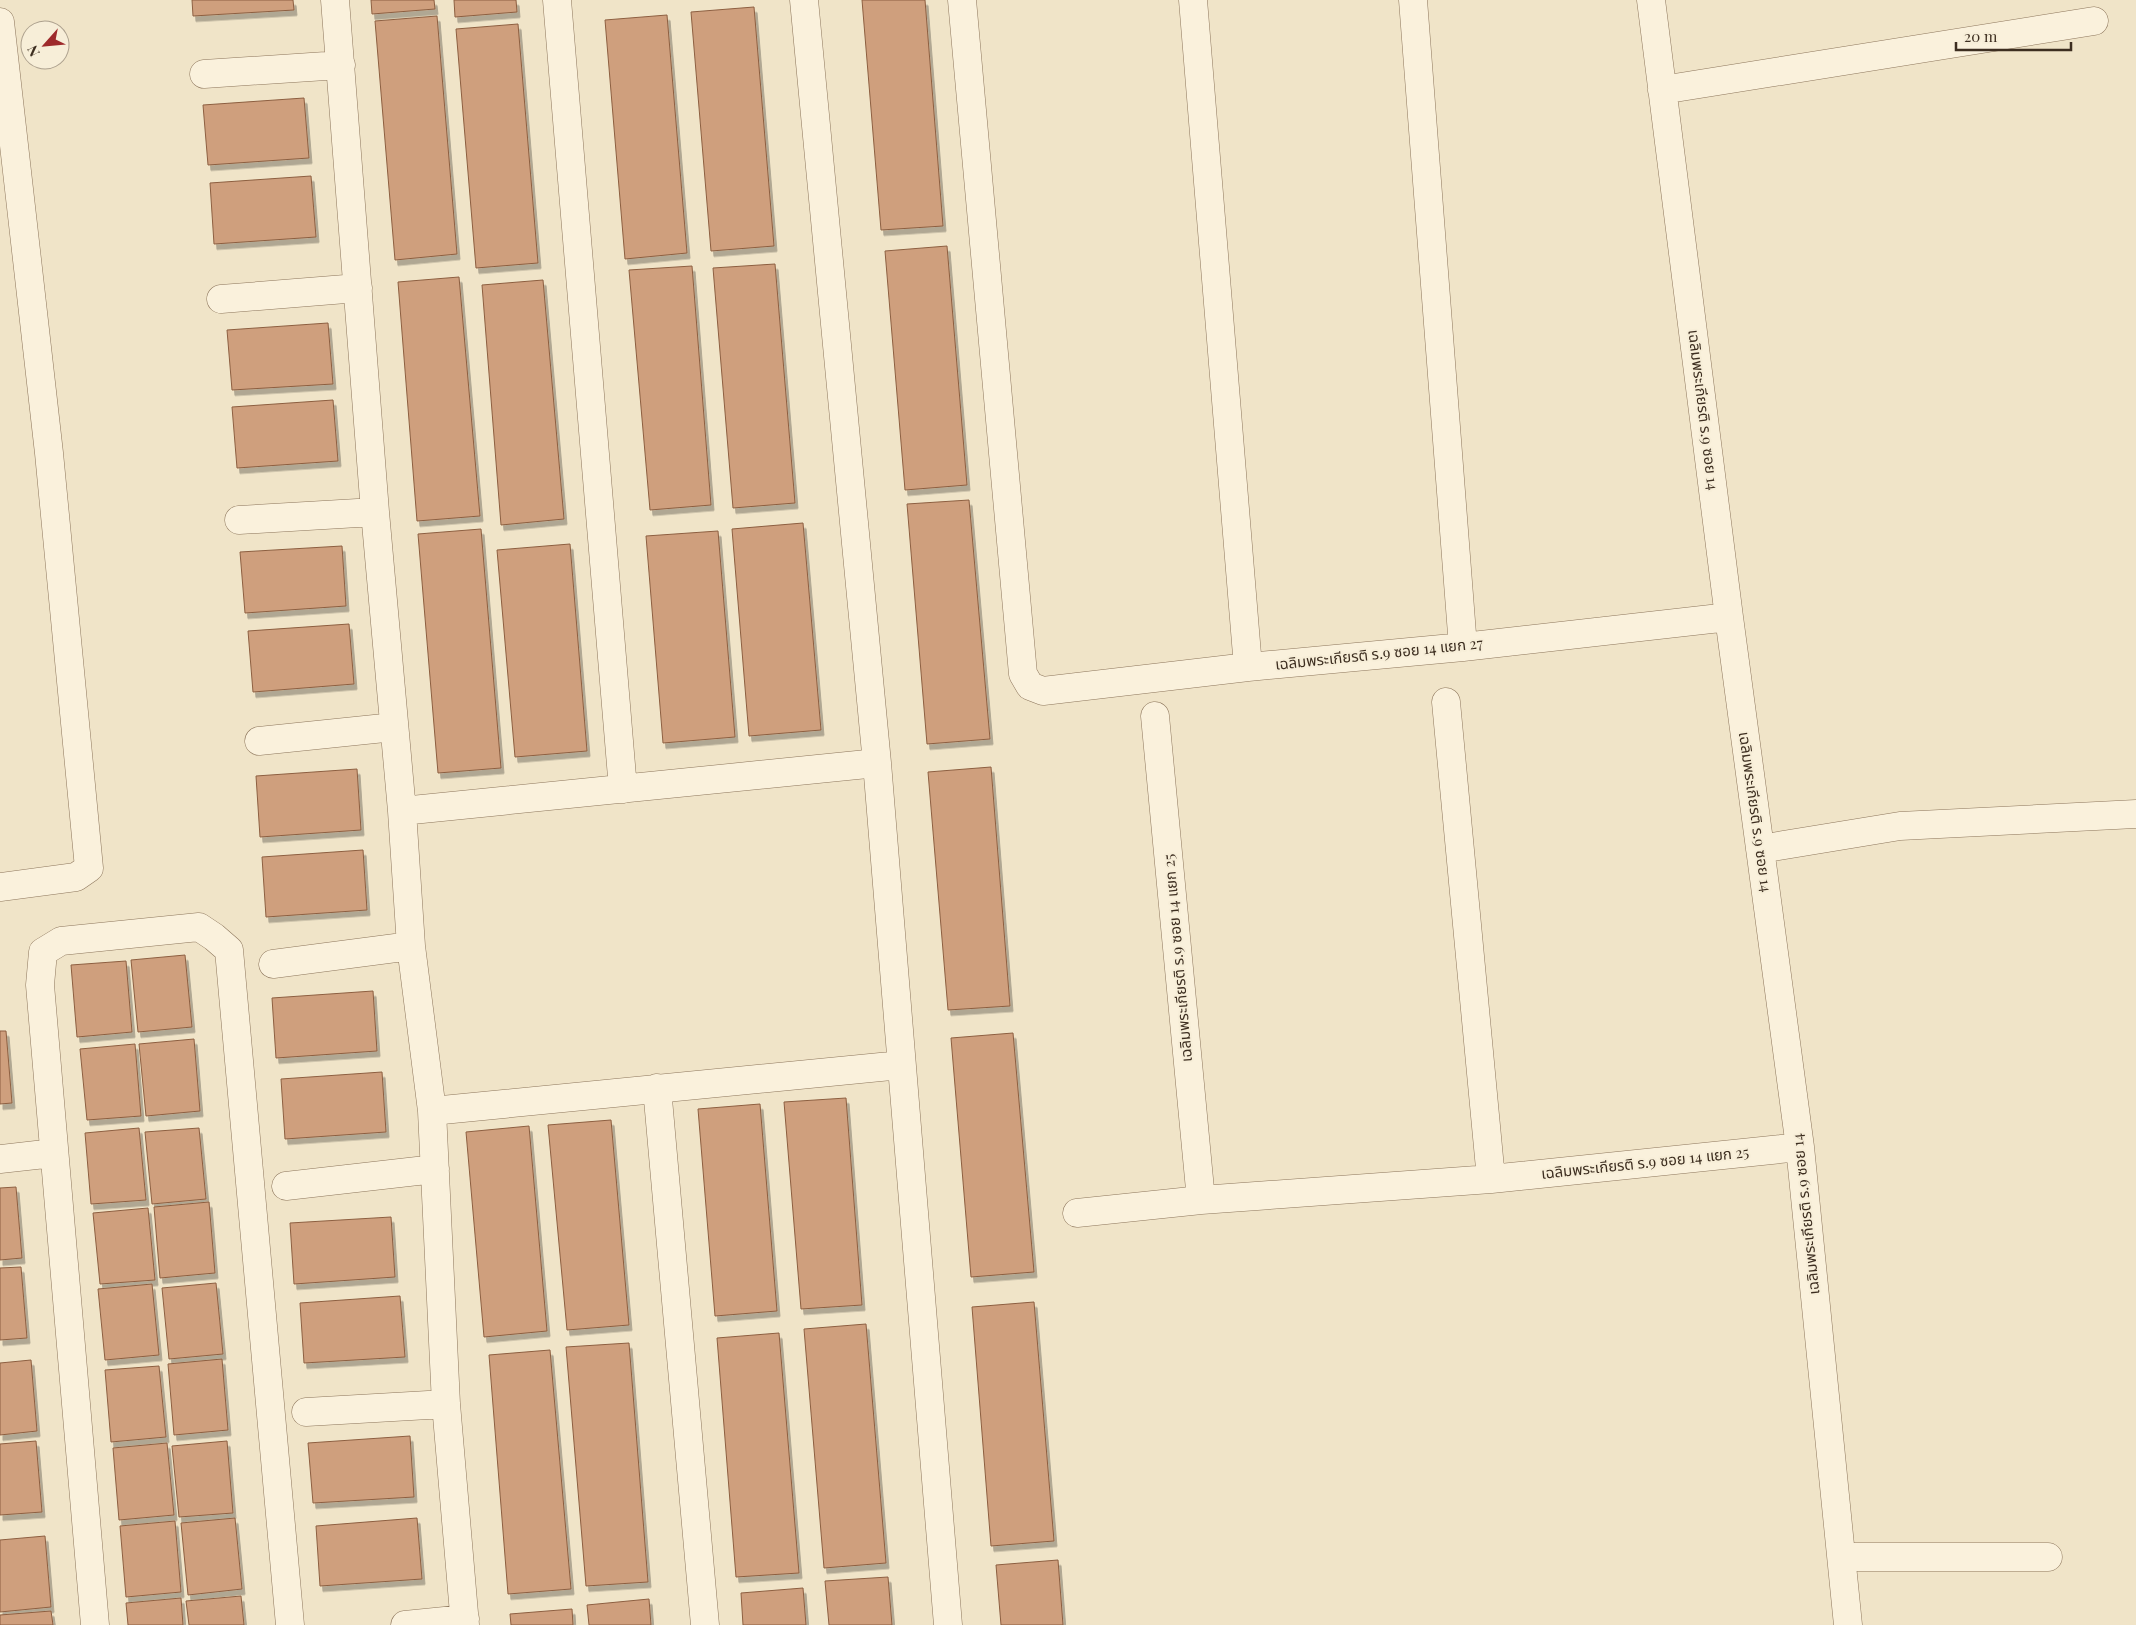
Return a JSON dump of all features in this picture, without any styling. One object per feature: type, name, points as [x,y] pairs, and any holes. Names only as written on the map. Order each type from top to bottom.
[{"type":"street","points":[[335,0],[375,512],[402,811],[411,946],[432,1111],[446,1404],[465,1622],[405,1625]]},
{"type":"street","points":[[557,0],[623,789]]},
{"type":"street","points":[[804,0],[876,763],[948,1625]]},
{"type":"street","name":"เฉลิมพระเกียรติ ร.9 ซอย 14 แยก 27","points":[[962,0],[1022,674],[1030,686],[1043,691],[1248,667],[1463,647],[1729,617]]},
{"type":"street","points":[[1194,0],[1248,667]]},
{"type":"street","points":[[1413,0],[1463,647]]},
{"type":"street","name":"เฉลิมพระเกียรติ ร.9 ซอย 14","points":[[1651,0],[1729,617],[1800,1147],[1848,1625]]},
{"type":"street","points":[[1662,90],[2094,21]]},
{"type":"street","points":[[0,22],[49,453],[89,868],[76,877],[0,888]]},
{"type":"street","points":[[204,74],[340,65]]},
{"type":"street","points":[[221,299],[358,288]]},
{"type":"street","points":[[238,520],[375,512]]},
{"type":"street","points":[[1446,702],[1491,1179]]},
{"type":"street","name":"เฉลิมพระเกียรติ ร.9 ซอย 14 แยก 25","points":[[1155,716],[1202,1200]]},
{"type":"street","points":[[259,741],[394,727]]},
{"type":"street","points":[[402,811],[876,763]]},
{"type":"street","points":[[1760,849],[1900,826],[2136,814]]},
{"type":"street","points":[[95,1625],[40,985],[44,952],[61,941],[199,927],[214,936],[228,950],[290,1625]]},
{"type":"street","points":[[273,964],[411,946]]},
{"type":"street","points":[[432,1111],[901,1065]]},
{"type":"street","points":[[657,1088],[705,1625]]},
{"type":"street","name":"เฉลิมพระเกียรติ ร.9 ซอย 14 แยก 25","points":[[1077,1213],[1202,1200],[1491,1179],[1800,1147]]},
{"type":"street","points":[[0,1159],[54,1153]]},
{"type":"street","points":[[286,1186],[435,1169]]},
{"type":"street","points":[[306,1412],[446,1404]]},
{"type":"street","points":[[1842,1557],[2048,1557]]},
{"type":"building","points":[[192,0],[293,0],[294,10],[193,16]]},
{"type":"building","points":[[371,0],[434,0],[435,9],[372,14]]},
{"type":"building","points":[[454,0],[516,0],[517,12],[455,17]]},
{"type":"building","points":[[862,0],[925,0],[943,226],[881,230]]},
{"type":"building","points":[[754,7],[774,246],[711,251],[691,12]]},
{"type":"building","points":[[667,15],[687,253],[625,259],[605,20]]},
{"type":"building","points":[[437,16],[457,254],[395,260],[375,21]]},
{"type":"building","points":[[518,24],[538,263],[476,268],[456,29]]},
{"type":"building","points":[[304,98],[309,158],[208,165],[203,105]]},
{"type":"building","points":[[311,176],[316,237],[214,244],[210,183]]},
{"type":"building","points":[[947,246],[967,485],[905,490],[885,251]]},
{"type":"building","points":[[775,264],[795,503],[733,508],[713,268]]},
{"type":"building","points":[[692,266],[711,505],[650,510],[629,270]]},
{"type":"building","points":[[459,277],[480,516],[417,521],[398,282]]},
{"type":"building","points":[[543,280],[564,519],[501,525],[482,285]]},
{"type":"building","points":[[328,323],[333,384],[232,390],[227,330]]},
{"type":"building","points":[[333,400],[338,461],[237,468],[232,407]]},
{"type":"building","points":[[969,500],[990,739],[927,744],[907,504]]},
{"type":"building","points":[[803,523],[821,730],[749,736],[732,529]]},
{"type":"building","points":[[481,529],[501,768],[438,773],[418,534]]},
{"type":"building","points":[[718,531],[735,737],[663,743],[646,536]]},
{"type":"building","points":[[570,544],[587,751],[515,757],[497,550]]},
{"type":"building","points":[[342,546],[346,606],[245,613],[240,552]]},
{"type":"building","points":[[349,624],[354,684],[253,692],[248,631]]},
{"type":"building","points":[[991,767],[1010,1006],[948,1010],[928,772]]},
{"type":"building","points":[[357,769],[361,830],[260,837],[256,776]]},
{"type":"building","points":[[363,850],[367,910],[266,917],[262,857]]},
{"type":"building","points":[[185,955],[192,1027],[138,1032],[131,960]]},
{"type":"building","points":[[126,961],[132,1032],[77,1037],[71,965]]},
{"type":"building","points":[[373,991],[377,1051],[276,1058],[272,998]]},
{"type":"building","points":[[0,1031],[6,1031],[12,1103],[0,1104]]},
{"type":"building","points":[[1013,1033],[1034,1272],[971,1277],[951,1038]]},
{"type":"building","points":[[194,1039],[200,1111],[146,1116],[139,1044]]},
{"type":"building","points":[[135,1044],[141,1116],[87,1120],[80,1049]]},
{"type":"building","points":[[382,1072],[386,1132],[285,1139],[281,1079]]},
{"type":"building","points":[[846,1098],[862,1305],[801,1309],[784,1102]]},
{"type":"building","points":[[760,1104],[777,1311],[715,1316],[698,1109]]},
{"type":"building","points":[[611,1120],[629,1325],[567,1330],[548,1125]]},
{"type":"building","points":[[529,1126],[547,1331],[484,1337],[466,1132]]},
{"type":"building","points":[[139,1128],[146,1200],[91,1204],[85,1133]]},
{"type":"building","points":[[199,1128],[206,1199],[152,1204],[145,1132]]},
{"type":"building","points":[[16,1187],[22,1258],[0,1260],[0,1188]]},
{"type":"building","points":[[209,1202],[215,1273],[160,1278],[154,1207]]},
{"type":"building","points":[[148,1208],[155,1280],[100,1284],[93,1213]]},
{"type":"building","points":[[391,1217],[395,1277],[294,1284],[290,1223]]},
{"type":"building","points":[[21,1267],[27,1338],[0,1340],[0,1268]]},
{"type":"building","points":[[216,1283],[223,1354],[169,1359],[162,1288]]},
{"type":"building","points":[[152,1284],[159,1355],[105,1360],[98,1289]]},
{"type":"building","points":[[400,1296],[405,1357],[304,1363],[300,1303]]},
{"type":"building","points":[[1034,1302],[1054,1541],[991,1546],[972,1307]]},
{"type":"building","points":[[866,1324],[886,1563],[824,1568],[804,1329]]},
{"type":"building","points":[[779,1333],[799,1573],[736,1577],[717,1338]]},
{"type":"building","points":[[629,1343],[648,1582],[586,1586],[566,1347]]},
{"type":"building","points":[[550,1350],[571,1589],[508,1594],[489,1355]]},
{"type":"building","points":[[222,1359],[228,1430],[174,1435],[168,1364]]},
{"type":"building","points":[[31,1360],[37,1431],[0,1435],[0,1363]]},
{"type":"building","points":[[159,1366],[166,1437],[111,1442],[105,1370]]},
{"type":"building","points":[[410,1436],[414,1497],[313,1503],[308,1443]]},
{"type":"building","points":[[36,1441],[42,1512],[0,1515],[0,1444]]},
{"type":"building","points":[[227,1441],[233,1513],[179,1517],[172,1446]]},
{"type":"building","points":[[167,1443],[174,1515],[119,1520],[113,1448]]},
{"type":"building","points":[[235,1518],[242,1589],[188,1595],[181,1523]]},
{"type":"building","points":[[417,1518],[422,1579],[320,1586],[316,1526]]},
{"type":"building","points":[[175,1521],[181,1592],[126,1597],[120,1526]]},
{"type":"building","points":[[45,1536],[51,1607],[0,1612],[0,1540]]},
{"type":"building","points":[[1058,1560],[1063,1625],[1001,1625],[996,1565]]},
{"type":"building","points":[[888,1577],[892,1625],[829,1625],[825,1581]]},
{"type":"building","points":[[803,1588],[806,1625],[743,1625],[741,1593]]},
{"type":"building","points":[[241,1596],[244,1625],[189,1625],[186,1601]]},
{"type":"building","points":[[181,1598],[183,1625],[128,1625],[126,1603]]},
{"type":"building","points":[[649,1599],[651,1625],[589,1625],[587,1605]]},
{"type":"building","points":[[572,1609],[573,1625],[511,1625],[510,1614]]},
{"type":"building","points":[[51,1611],[53,1625],[0,1625],[0,1615]]}]
